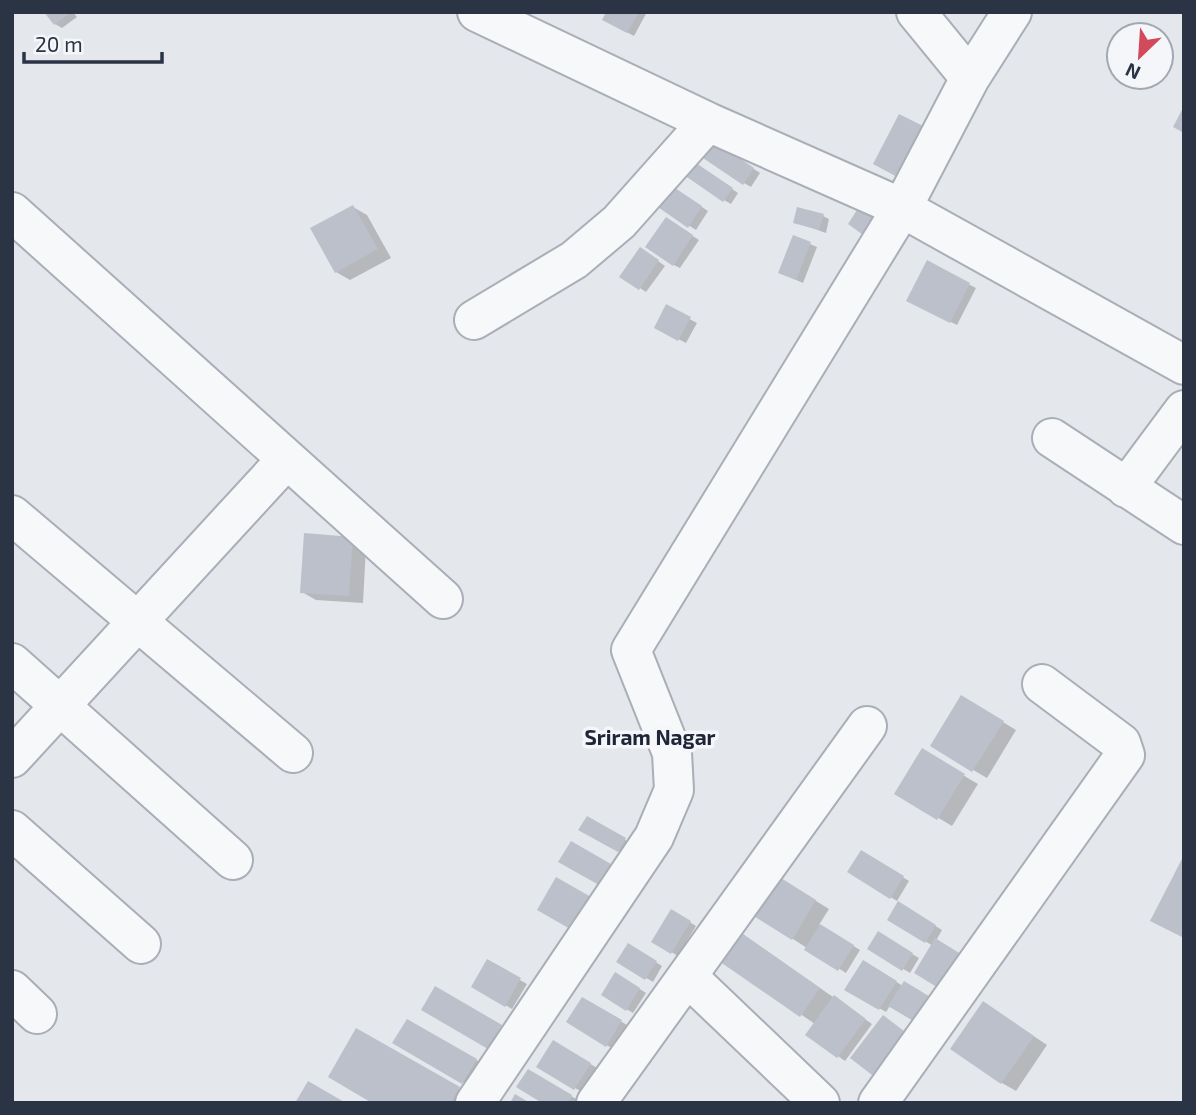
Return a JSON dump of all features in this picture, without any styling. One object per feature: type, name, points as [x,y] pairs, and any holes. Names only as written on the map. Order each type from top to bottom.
[{"type":"street","points":[[477,12],[708,122],[902,208],[1184,365]]},
{"type":"street","points":[[916,12],[970,78]]},
{"type":"street","points":[[475,1103],[654,837],[674,790],[672,752],[631,650],[902,208],[970,78],[1012,12]]},
{"type":"street","points":[[474,320],[574,261],[619,222],[708,122]]},
{"type":"street","points":[[12,212],[443,599]]},
{"type":"street","points":[[1126,488],[1184,410]]},
{"type":"street","points":[[1052,438],[1184,525]]},
{"type":"street","points":[[12,758],[287,459]]},
{"type":"street","points":[[12,515],[293,753]]},
{"type":"street","points":[[12,663],[233,860]]},
{"type":"street","points":[[878,1103],[1125,755],[1121,743],[1042,684]]},
{"type":"street","points":[[596,1103],[867,726]]},
{"type":"street","points":[[12,830],[141,944]]},
{"type":"street","points":[[688,977],[820,1103]]},
{"type":"building","points":[[44,12],[71,12],[54,25]]},
{"type":"building","points":[[606,12],[639,12],[627,33],[602,20]]},
{"type":"building","points":[[1184,106],[1184,133],[1173,127]]},
{"type":"building","points":[[899,114],[927,128],[901,179],[873,164]]},
{"type":"building","points":[[711,139],[754,168],[743,185],[700,156]]},
{"type":"building","points":[[693,161],[733,188],[723,202],[684,175]]},
{"type":"building","points":[[669,184],[702,206],[688,228],[655,205]]},
{"type":"building","points":[[864,199],[884,212],[866,237],[848,224]]},
{"type":"building","points":[[353,205],[378,249],[335,273],[310,228]]},
{"type":"building","points":[[797,207],[824,214],[819,230],[793,223]]},
{"type":"building","points":[[666,217],[693,235],[673,266],[645,247]]},
{"type":"building","points":[[793,235],[811,242],[796,280],[778,273]]},
{"type":"building","points":[[640,247],[659,260],[639,290],[619,277]]},
{"type":"building","points":[[927,260],[970,283],[950,323],[906,301]]},
{"type":"building","points":[[666,304],[691,317],[678,341],[654,328]]},
{"type":"building","points":[[304,533],[353,537],[349,596],[300,593]]},
{"type":"building","points":[[961,695],[1004,721],[972,772],[930,746]]},
{"type":"building","points":[[922,748],[965,774],[937,820],[894,794]]},
{"type":"building","points":[[587,816],[626,838],[618,852],[578,830]]},
{"type":"building","points":[[571,841],[611,864],[599,885],[558,862]]},
{"type":"building","points":[[861,850],[904,876],[890,899],[847,872]]},
{"type":"building","points":[[1184,855],[1184,938],[1150,921]]},
{"type":"building","points":[[773,873],[816,900],[792,940],[749,913]]},
{"type":"building","points":[[556,877],[598,901],[579,934],[537,910]]},
{"type":"building","points":[[898,901],[936,925],[925,943],[887,920]]},
{"type":"building","points":[[671,909],[691,921],[671,954],[651,942]]},
{"type":"building","points":[[820,924],[854,945],[838,971],[804,950]]},
{"type":"building","points":[[736,929],[820,988],[800,1017],[716,959]]},
{"type":"building","points":[[878,931],[913,953],[902,971],[867,949]]},
{"type":"building","points":[[935,938],[969,959],[948,994],[914,973]]},
{"type":"building","points":[[628,943],[657,961],[645,980],[616,962]]},
{"type":"building","points":[[487,959],[521,978],[505,1007],[471,987]]},
{"type":"building","points":[[863,960],[897,981],[879,1010],[844,990]]},
{"type":"building","points":[[615,972],[640,988],[626,1011],[601,995]]},
{"type":"building","points":[[904,981],[942,1004],[927,1029],[888,1006]]},
{"type":"building","points":[[435,986],[502,1025],[488,1049],[421,1010]]},
{"type":"building","points":[[834,995],[866,1019],[837,1058],[805,1035]]},
{"type":"building","points":[[582,997],[622,1020],[606,1047],[566,1022]]},
{"type":"building","points":[[983,1001],[1034,1036],[1001,1084],[950,1049]]},
{"type":"building","points":[[883,1015],[917,1041],[885,1085],[850,1058]]},
{"type":"building","points":[[407,1019],[477,1059],[462,1084],[392,1043]]},
{"type":"building","points":[[356,1028],[460,1087],[451,1103],[372,1103],[328,1077]]},
{"type":"building","points":[[553,1040],[591,1063],[574,1090],[536,1067]]},
{"type":"building","points":[[528,1069],[572,1095],[568,1103],[542,1103],[516,1087]]},
{"type":"building","points":[[308,1081],[346,1103],[295,1103]]},
{"type":"building","points":[[515,1094],[530,1103],[510,1103]]},
{"type":"district","name":"Sriram Nagar","points":[[650,736]]}]
